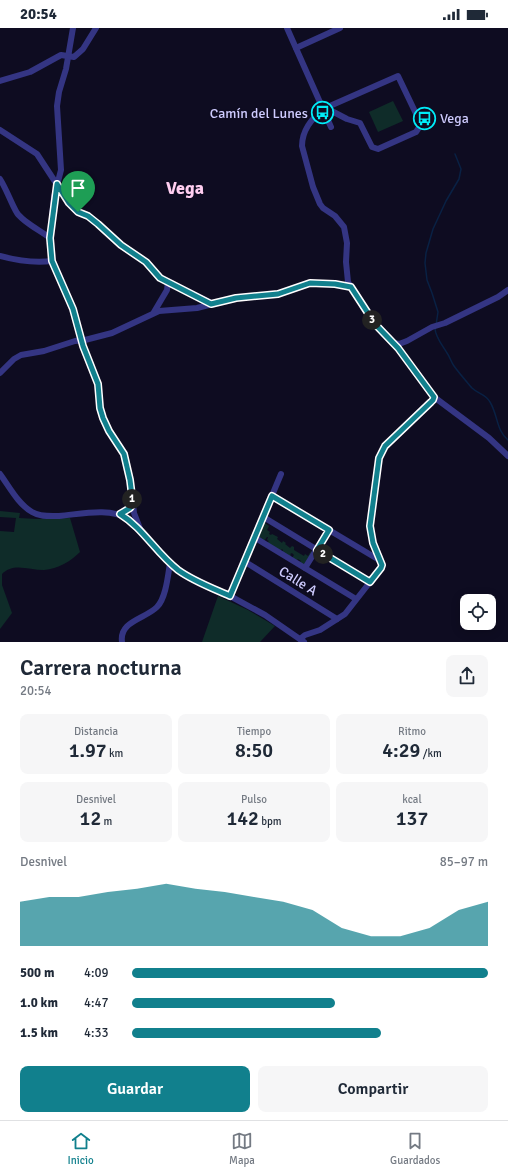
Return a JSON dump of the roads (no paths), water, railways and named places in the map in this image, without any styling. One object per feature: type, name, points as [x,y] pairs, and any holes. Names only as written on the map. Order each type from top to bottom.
[{"type":"street","points":[[73,28],[57,106],[60,170],[50,238],[52,261],[73,309],[81,340],[98,384],[100,408],[103,418],[109,431],[124,454],[130,480],[134,513],[141,531]]},
{"type":"street","points":[[0,81],[30,72],[61,55],[74,57],[83,49],[96,28]]},
{"type":"street","points":[[280,28],[288,30],[331,127]]},
{"type":"street","points":[[296,48],[340,28]]},
{"type":"street","points":[[324,110],[360,123],[372,147],[378,149],[416,132],[420,126],[419,120],[398,76],[324,110],[307,126],[302,140],[302,146],[311,180],[320,204],[323,208],[340,220],[346,234],[347,275],[351,287],[375,324],[394,343],[434,397],[489,438],[508,456]]},
{"type":"street","points":[[0,130],[36,154],[49,175],[74,208],[98,224],[121,245],[146,262],[155,274],[211,304]]},
{"type":"street","points":[[0,179],[21,218],[50,238]]},
{"type":"street","points":[[0,256],[16,260],[35,262],[52,261]]},
{"type":"street","points":[[154,312],[167,290],[168,282]]},
{"type":"street","points":[[0,373],[14,359],[21,356],[44,351],[75,341],[112,333],[154,312],[198,308],[236,298],[278,294],[310,283],[335,284],[351,287]]},
{"type":"street","points":[[394,343],[399,344],[407,341],[432,327],[440,325],[506,293]]},
{"type":"street","points":[[0,474],[26,507],[40,516],[104,512],[120,514],[141,531],[170,563],[187,576],[230,596],[264,615],[302,640],[305,635],[320,630],[344,614],[381,568],[381,561],[373,543],[370,526],[379,458],[385,446],[433,400],[434,397]]},
{"type":"street","points":[[230,596],[282,474]]},
{"type":"street","points":[[272,496],[381,561]]},
{"type":"street","points":[[120,514],[130,508],[133,504]]},
{"type":"street","points":[[265,518],[370,582]]},
{"type":"street","points":[[305,568],[329,530]]},
{"type":"street","points":[[257,538],[356,600]]},
{"type":"street","points":[[122,642],[122,632],[125,627],[151,612],[161,602],[170,563]]},
{"type":"street","name":"Calle A","points":[[247,563],[337,619]]},
{"type":"waterway","points":[[436,325],[438,312],[427,280],[425,263],[426,253],[433,229],[446,201],[459,179],[461,169],[455,154]]},
{"type":"waterway","points":[[435,328],[438,338],[456,369],[472,388],[488,399],[493,407],[501,432],[508,440]]},
{"type":"place","name":"Camín del Lunes","points":[[323,113]]},
{"type":"place","name":"Vega","points":[[425,118]]},
{"type":"district","name":"Vega","points":[[185,188]]}]
